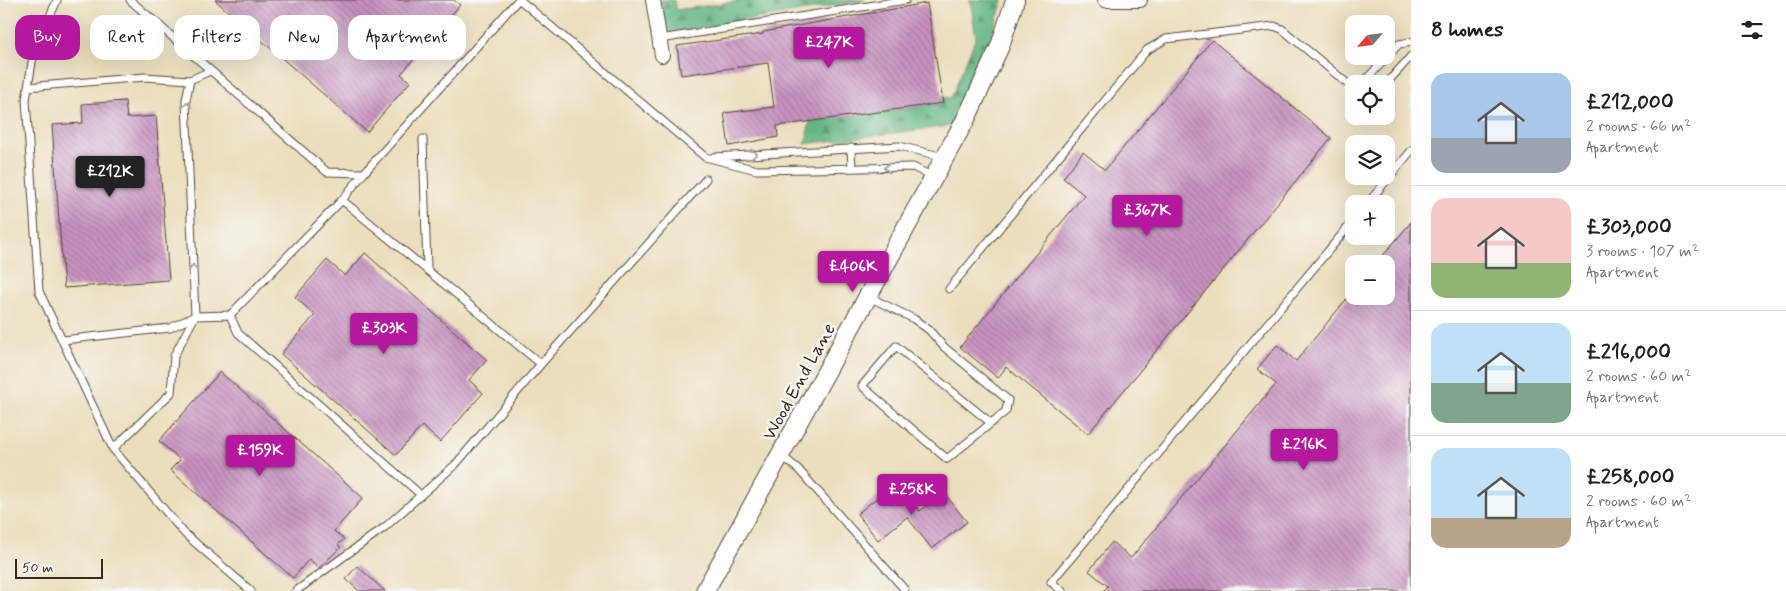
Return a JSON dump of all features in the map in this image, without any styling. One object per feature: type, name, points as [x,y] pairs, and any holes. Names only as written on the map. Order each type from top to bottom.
[{"type":"street","points":[[653,0],[662,55]]},
{"type":"street","name":"Wood End Lane","points":[[705,591],[869,297],[933,177],[939,156],[988,76],[1015,0]]},
{"type":"street","points":[[1107,0],[1140,0]]},
{"type":"lane","points":[[57,0],[33,56],[26,100],[39,291],[113,450],[184,533],[252,591]]},
{"type":"lane","points":[[130,0],[328,172],[364,172]]},
{"type":"lane","points":[[63,340],[170,328],[195,316],[230,315],[342,200],[364,172],[519,0],[705,157],[757,170],[912,167],[933,177]]},
{"type":"lane","points":[[660,40],[906,0]]},
{"type":"lane","points":[[949,289],[1147,50],[1155,44],[1166,39],[1274,26],[1282,29],[1345,82]]},
{"type":"lane","points":[[1370,75],[1399,44],[1411,40],[1411,50]]},
{"type":"lane","points":[[1394,75],[1411,56]]},
{"type":"lane","points":[[28,87],[145,76],[190,80],[210,71]]},
{"type":"lane","points":[[113,450],[171,393],[174,356],[195,316],[186,100],[190,80]]},
{"type":"lane","points":[[423,139],[428,269]]},
{"type":"lane","points":[[705,157],[899,146],[939,156]]},
{"type":"lane","points":[[851,148],[852,168]]},
{"type":"lane","points":[[1375,195],[1411,152]]},
{"type":"lane","points":[[296,591],[385,527],[456,464],[541,364],[706,179]]},
{"type":"lane","points":[[342,200],[541,364]]},
{"type":"lane","points":[[1062,591],[1051,582],[1345,231]]},
{"type":"lane","points":[[869,297],[914,319],[928,330],[944,348],[1008,400],[1006,411],[948,459],[862,386],[896,346],[991,423]]},
{"type":"lane","points":[[230,315],[238,333],[421,494]]},
{"type":"lane","points":[[781,455],[798,468],[905,590]]},
{"type":"green space","points":[[661,0],[674,0],[676,10],[747,0],[865,0],[666,34]]},
{"type":"green space","points":[[970,0],[1003,0],[989,44],[950,126],[805,144],[810,121],[943,103],[942,97],[951,98],[976,37]]},
{"type":"building","points":[[215,0],[454,0],[460,5],[451,15],[348,15],[348,60],[413,60],[401,74],[410,82],[367,132],[284,60],[338,60],[338,15],[270,15],[270,48],[260,39],[260,15],[232,15]]},
{"type":"building","points":[[927,3],[943,103],[777,126],[778,137],[729,146],[724,113],[774,107],[768,63],[681,75],[677,46],[763,34],[763,32]]},
{"type":"building","points":[[1212,40],[1331,138],[1088,434],[1006,367],[998,378],[960,347],[1084,195],[1063,178],[1083,152],[1105,170]]},
{"type":"building","points":[[125,101],[127,118],[156,116],[169,280],[64,288],[52,125],[83,123],[82,104]]},
{"type":"building","points":[[1411,222],[1411,591],[1104,591],[1108,586],[1089,571],[1112,542],[1131,558],[1276,384],[1257,369],[1277,345],[1296,361],[1345,301],[1345,305],[1395,305],[1395,255],[1384,255],[1392,245],[1395,245],[1395,241]]},
{"type":"building","points":[[365,253],[487,360],[469,380],[483,393],[440,442],[422,426],[396,455],[281,354],[315,315],[295,297],[327,260],[345,276]]},
{"type":"building","points":[[220,372],[363,498],[334,531],[344,539],[338,545],[341,547],[319,568],[309,559],[293,578],[170,470],[180,460],[159,441]]},
{"type":"building","points":[[896,482],[920,511],[944,493],[967,522],[932,549],[907,517],[878,540],[857,514]]},
{"type":"building","points":[[357,566],[385,591],[359,591],[346,579]]}]
